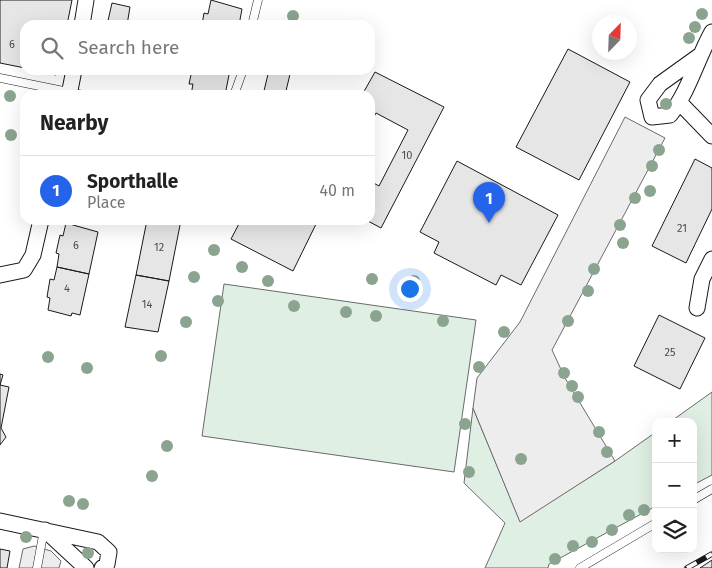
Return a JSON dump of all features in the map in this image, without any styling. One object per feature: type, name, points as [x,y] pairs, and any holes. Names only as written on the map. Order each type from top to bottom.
[{"type":"street","points":[[83,20],[86,0]]},
{"type":"street","points":[[698,56],[660,84],[648,100],[652,117],[670,116],[680,103],[698,56],[712,32]]},
{"type":"street","points":[[74,75],[74,90]]},
{"type":"street","points":[[680,103],[712,136]]},
{"type":"street","points":[[0,275],[24,270],[33,255],[40,225]]},
{"type":"street","points":[[697,308],[702,279],[712,259]]},
{"type":"street","points":[[0,521],[98,542],[109,552],[106,564],[102,568]]},
{"type":"street","points":[[44,530],[86,568]]},
{"type":"lane","points":[[253,20],[258,0]]},
{"type":"lane","points":[[236,90],[240,75]]},
{"type":"lane","points":[[0,78],[56,90]]},
{"type":"lane","points":[[697,498],[712,489]]},
{"type":"lane","points":[[580,568],[652,525]]},
{"type":"lane","points":[[37,568],[44,530]]},
{"type":"green space","points":[[224,284],[476,320],[454,472],[202,436]]},
{"type":"green space","points":[[712,392],[712,475],[697,483],[697,418],[676,418]]},
{"type":"green space","points":[[473,408],[520,521],[615,461],[652,435],[652,508],[549,564],[548,568],[485,568],[505,523],[464,483]]},
{"type":"shaded area","points":[[625,117],[665,138],[552,350],[565,378],[615,461],[520,522],[473,408],[477,378],[520,322]]},
{"type":"shaded area","points":[[34,546],[51,551],[61,561],[59,568],[19,568],[23,549]]},
{"type":"building","points":[[0,0],[72,0],[68,20],[20,20],[20,67],[0,63]]},
{"type":"building","points":[[211,0],[242,9],[240,20],[203,20],[204,13],[208,14]]},
{"type":"building","points":[[112,3],[130,7],[128,20],[108,20]]},
{"type":"building","points":[[568,49],[630,82],[579,180],[516,147]]},
{"type":"building","points":[[375,72],[444,107],[381,228],[375,225],[375,184],[379,186],[408,130],[376,113],[375,115],[375,90],[365,90]]},
{"type":"building","points":[[191,75],[229,75],[226,90],[192,90],[193,84],[189,84]]},
{"type":"building","points":[[268,75],[290,75],[286,90],[264,90]]},
{"type":"building","points":[[695,159],[712,168],[712,209],[686,263],[652,246]]},
{"type":"building","points":[[457,161],[558,215],[521,285],[501,275],[496,285],[434,253],[439,242],[420,232]]},
{"type":"building","points":[[66,225],[73,225],[98,232],[89,274],[57,267],[59,254],[56,253],[60,235],[63,236]]},
{"type":"building","points":[[146,225],[180,225],[169,281],[136,275]]},
{"type":"building","points":[[238,225],[316,225],[293,271],[231,239]]},
{"type":"building","points":[[57,267],[89,274],[80,315],[72,313],[71,316],[48,310],[50,298],[47,297],[50,279],[54,280]]},
{"type":"building","points":[[136,275],[169,281],[158,332],[125,327]]},
{"type":"building","points":[[659,315],[705,338],[680,389],[634,366]]},
{"type":"building","points":[[0,374],[3,375],[0,385]]},
{"type":"building","points":[[0,385],[9,387],[1,428],[6,437],[0,445]]},
{"type":"building","points":[[0,549],[10,551],[7,568],[0,568]]},
{"type":"building","points":[[712,560],[712,568],[700,568]]},
{"type":"railway","points":[[687,568],[712,554]]},
{"type":"place","name":"Sporthalle","points":[[489,223]]}]
